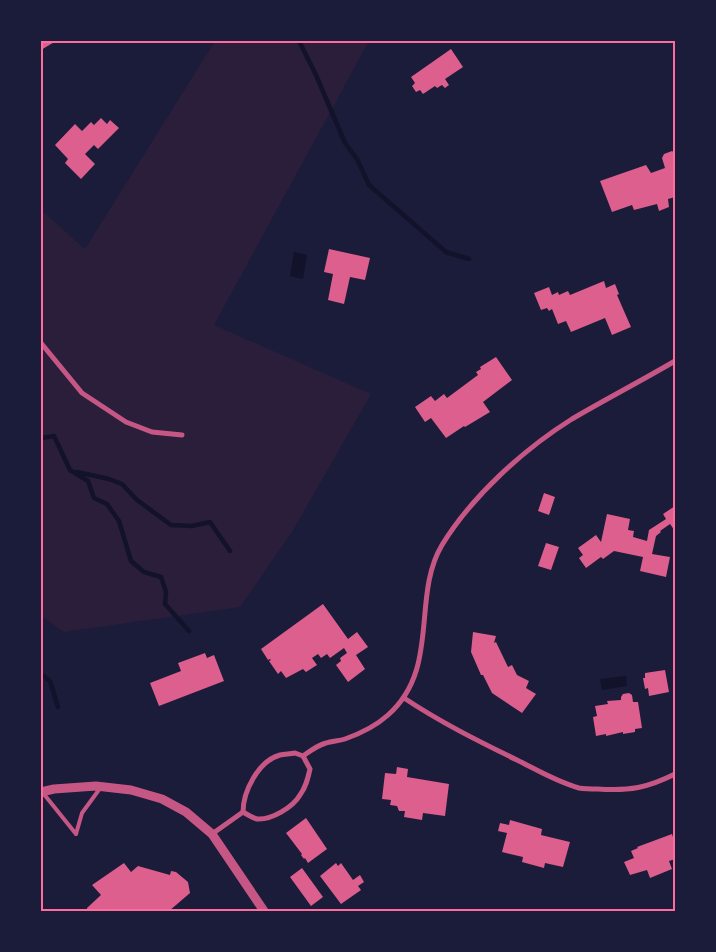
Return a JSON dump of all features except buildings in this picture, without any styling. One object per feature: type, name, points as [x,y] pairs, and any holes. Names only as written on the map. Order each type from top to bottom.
[{"type":"street","points":[[41,343],[82,393],[126,422],[152,432],[182,435]]},
{"type":"street","points":[[303,756],[326,743],[344,739],[388,716],[404,698],[415,674],[422,650],[427,596],[432,572],[442,546],[469,508],[510,466],[571,420],[675,361]]},
{"type":"street","points":[[404,698],[476,741],[551,778],[581,788],[635,789],[653,784],[675,774]]},
{"type":"street","points":[[296,753],[303,756],[310,770],[300,797],[286,809],[267,818],[255,819],[244,812],[243,802],[248,789],[264,764],[278,755],[296,753]]},
{"type":"street","points":[[41,791],[101,787],[131,790],[162,799],[186,812],[212,834],[264,911]]},
{"type":"street","points":[[212,834],[244,812]]},
{"type":"lane","points":[[41,791],[76,834],[82,814],[101,787]]},
{"type":"shaded area","points":[[215,41],[369,41],[214,325],[371,394],[292,532],[240,607],[64,632],[41,616],[41,210],[85,249]]},
{"type":"shaded area","points":[[294,252],[307,255],[303,279],[290,276]]},
{"type":"shaded area","points":[[626,676],[627,686],[602,690],[600,679]]},
{"type":"waterway","points":[[299,41],[316,75],[345,143],[357,159],[369,185],[446,252],[469,259]]},
{"type":"waterway","points":[[41,438],[54,436],[70,470],[88,481],[94,498],[107,504],[119,521],[131,561],[144,572],[161,577],[166,592],[165,604],[189,631]]},
{"type":"waterway","points":[[77,472],[122,484],[137,500],[171,525],[192,526],[210,522],[230,551]]},
{"type":"waterway","points":[[41,674],[50,681],[58,707]]}]
